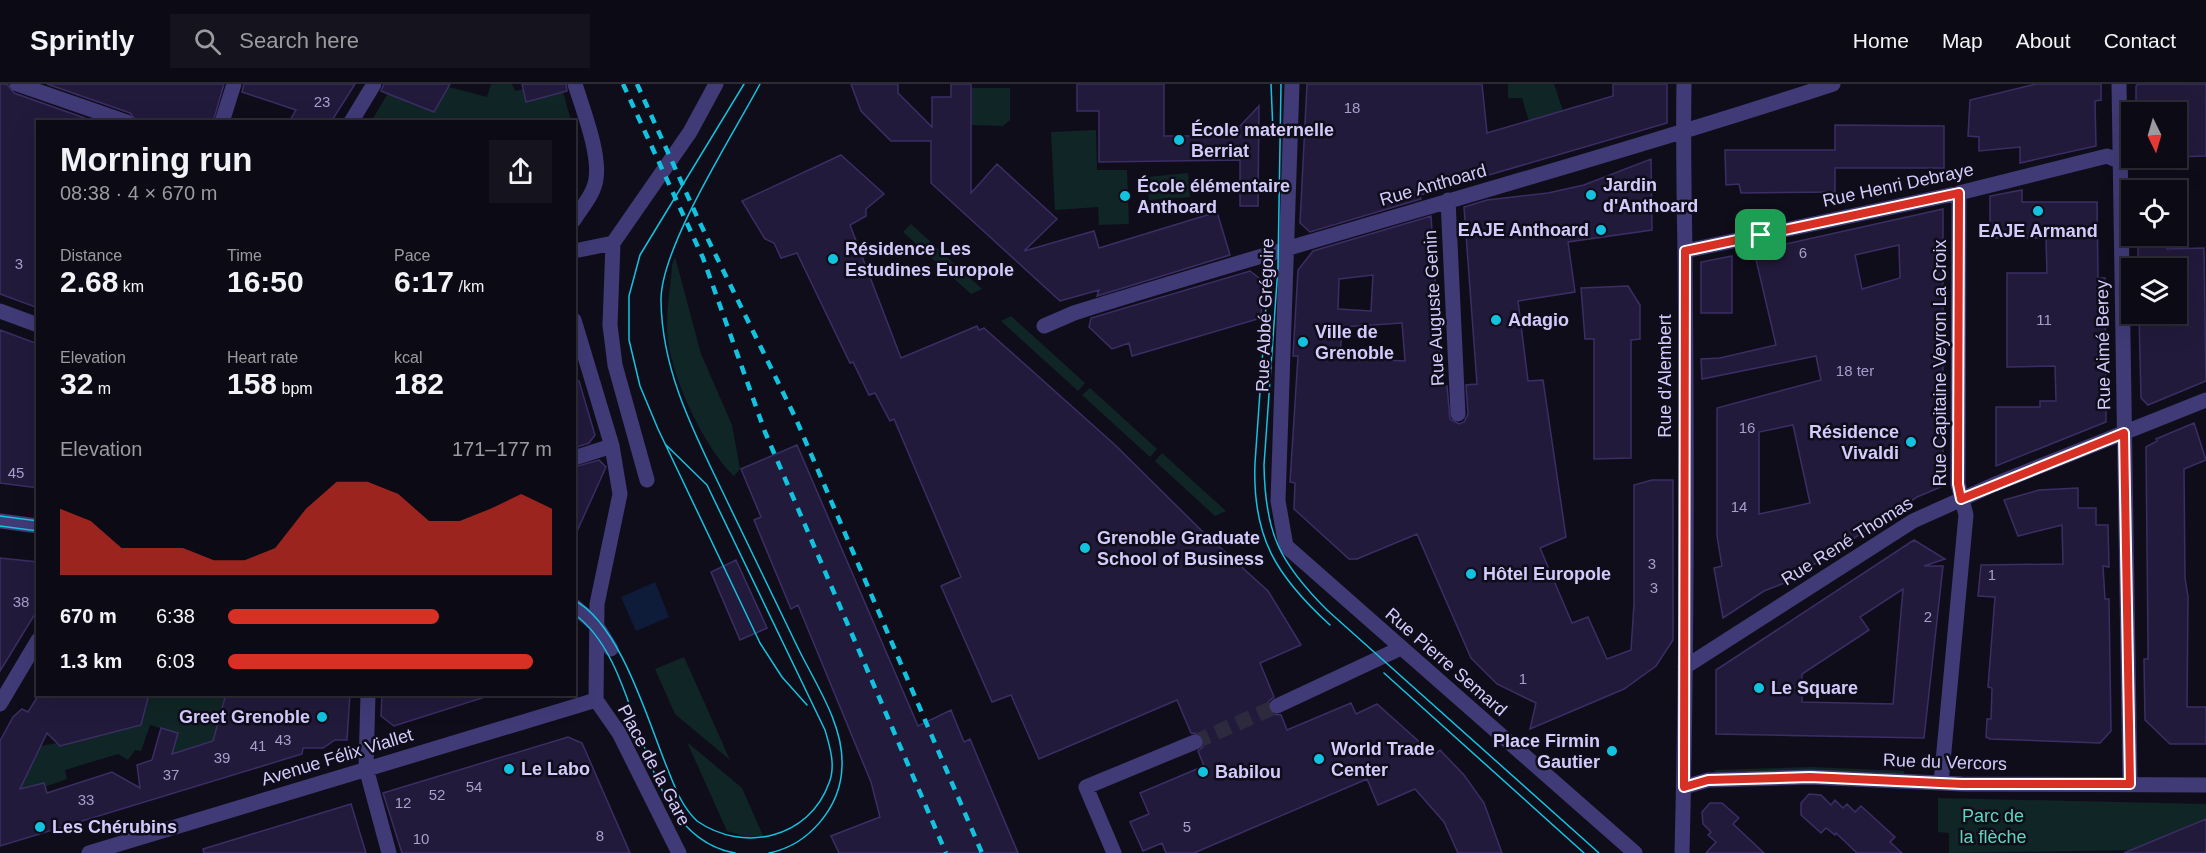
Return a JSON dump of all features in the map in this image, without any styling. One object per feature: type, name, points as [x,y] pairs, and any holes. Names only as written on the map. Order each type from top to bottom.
[{"type":"street","points":[[17,84],[121,120]]},
{"type":"street","points":[[223,120],[234,84]]},
{"type":"street","points":[[352,120],[374,84]]},
{"type":"street","points":[[575,84],[596,164],[596,180],[591,194],[576,217]]},
{"type":"street","points":[[646,480],[615,365],[610,326],[613,243],[690,132],[716,84]]},
{"type":"street","name":"Rue Abbé Grégoire","points":[[1286,546],[1278,501],[1292,84]]},
{"type":"street","name":"Rue d'Alembert","points":[[1684,84],[1685,667]]},
{"type":"street","name":"Rue Anthoard","points":[[1044,326],[1074,313],[1286,247],[1683,133],[1833,84]]},
{"type":"street","name":"Rue Aimé Berey","points":[[2119,84],[2130,784]]},
{"type":"street","name":"Rue Henri Debraye","points":[[1685,251],[1959,193],[2107,156],[2119,161]]},
{"type":"street","name":"Rue Capitaine Veyron La Croix","points":[[1941,783],[1965,515],[1958,484],[1959,193]]},
{"type":"street","name":"Rue Auguste Genin","points":[[1448,200],[1458,414]]},
{"type":"street","points":[[579,250],[613,243]]},
{"type":"street","points":[[0,311],[36,324]]},
{"type":"street","name":"Place de la Gare","points":[[576,327],[612,446],[620,494],[617,520],[602,580],[596,625],[596,700],[619,733],[680,853]]},
{"type":"street","name":"Rue René Thomas","points":[[1685,667],[1913,520],[2206,400]]},
{"type":"street","points":[[576,457],[612,446]]},
{"type":"street","points":[[0,521],[36,526]]},
{"type":"street","name":"Rue Pierre Semard","points":[[1286,546],[1635,853]]},
{"type":"street","points":[[576,608],[596,625],[611,649]]},
{"type":"street","points":[[0,704],[36,643]]},
{"type":"street","points":[[1277,706],[1401,648]]},
{"type":"street","points":[[1682,853],[1685,667]]},
{"type":"street","points":[[368,696],[366,768],[389,853]]},
{"type":"street","name":"Avenue Félix Viallet","points":[[89,853],[596,700]]},
{"type":"street","points":[[1114,853],[1086,787],[1195,742]]},
{"type":"street","name":"Rue du Vercors","points":[[1684,787],[1708,780],[1810,777],[1941,783],[2206,785]]},
{"type":"green space","points":[[491,84],[512,84],[515,91],[523,89],[527,102],[563,92],[571,120],[372,120],[388,93],[434,112],[449,87],[487,97]]},
{"type":"green space","points":[[1508,84],[1554,84],[1563,111],[1529,121],[1522,98],[1508,98]]},
{"type":"green space","points":[[971,88],[1010,88],[1010,120],[1003,126],[971,125]]},
{"type":"green space","points":[[1096,130],[1097,170],[1127,170],[1129,224],[1099,225],[1098,207],[1055,210],[1051,132]]},
{"type":"green space","points":[[1188,173],[1190,197],[1149,200],[1147,177]]},
{"type":"green space","points":[[911,224],[982,289],[971,294],[903,232]]},
{"type":"green space","points":[[675,257],[701,354],[732,425],[740,469],[734,476],[722,463],[700,428],[674,367],[669,347],[667,322],[672,265]]},
{"type":"green space","points":[[1011,316],[1085,383],[1078,391],[1001,321]]},
{"type":"green space","points":[[1090,388],[1157,449],[1150,457],[1082,395]]},
{"type":"green space","points":[[1162,453],[1226,511],[1215,516],[1155,461]]},
{"type":"green space","points":[[684,657],[730,760],[675,714],[655,669]]},
{"type":"green space","points":[[149,696],[226,696],[213,741],[172,754],[178,733],[150,725],[141,751],[135,750],[128,760],[118,754],[65,770],[67,779],[0,803],[28,756],[36,757],[41,746],[57,743],[60,746],[133,727],[145,708]]},
{"type":"green space","points":[[687,742],[742,788],[763,836],[747,837],[727,831]]},
{"type":"green space","points":[[1811,767],[1904,771],[1904,775],[1715,774],[1715,770]]},
{"type":"green space","name":"Parc de la flèche","points":[[1938,798],[2206,804],[2206,819],[2131,850],[1949,853],[1949,833],[1938,832]]},
{"type":"water","points":[[655,582],[669,617],[636,631],[621,597]]},
{"type":"building","points":[[0,84],[7,84],[14,93],[90,120],[36,120],[36,307],[0,294]]},
{"type":"building","points":[[47,84],[224,84],[214,120],[135,120],[130,113]]},
{"type":"building","points":[[244,84],[355,84],[332,120],[290,120],[296,110],[242,92]]},
{"type":"building","points":[[384,84],[450,84],[434,112],[381,91]]},
{"type":"building","points":[[522,84],[566,84],[567,91],[526,102]]},
{"type":"building","points":[[851,84],[898,84],[898,93],[932,127],[932,97],[951,97],[951,84],[971,84],[971,193],[997,164],[1057,219],[1024,251],[1094,231],[1099,248],[1217,212],[1230,255],[1097,296],[1099,290],[1060,301],[931,183],[931,141],[891,141],[861,111]]},
{"type":"building","name":"École maternelle Berriat","points":[[1077,84],[1164,84],[1164,136],[1240,136],[1240,126],[1259,106],[1258,206],[1240,206],[1240,160],[1099,162],[1099,111],[1077,111]]},
{"type":"building","points":[[1307,84],[1482,84],[1487,133],[1613,96],[1613,84],[1667,84],[1667,123],[1420,195],[1421,199],[1310,232],[1300,223]]},
{"type":"building","points":[[2036,84],[2101,84],[2101,100],[2095,101],[2096,146],[2020,163],[2020,147],[1979,151],[1979,137],[1968,136],[1970,100]]},
{"type":"building","points":[[2138,84],[2206,84],[2206,156],[2187,157],[2187,102],[2136,102]]},
{"type":"building","points":[[1835,125],[1944,126],[1944,168],[1835,168],[1835,192],[1741,193],[1739,184],[1726,185],[1725,150],[1835,150]]},
{"type":"building","points":[[841,155],[884,194],[866,209],[866,216],[850,225],[901,358],[977,326],[979,330],[984,328],[1114,444],[1201,530],[1268,591],[1301,645],[1260,663],[1274,697],[1269,701],[1268,710],[1272,714],[1281,715],[1287,730],[1351,703],[1356,714],[1377,704],[1434,755],[1440,750],[1464,775],[1484,803],[1502,853],[1458,853],[1444,822],[1415,789],[1378,805],[1367,779],[1194,853],[1166,853],[1162,843],[1143,851],[1130,822],[1149,814],[1140,793],[1204,766],[1198,751],[1203,747],[1204,739],[1200,734],[1191,733],[1177,700],[1039,759],[1011,695],[992,702],[941,586],[961,577],[894,419],[890,421],[875,393],[869,395],[853,362],[850,363],[797,253],[781,258],[774,243],[765,239],[742,201]]},
{"type":"building","points":[[1651,159],[1652,230],[1568,242],[1575,292],[1518,301],[1528,381],[1543,380],[1566,537],[1540,548],[1572,623],[1588,617],[1607,659],[1631,650],[1634,604],[1634,485],[1652,480],[1673,480],[1673,640],[1656,666],[1624,689],[1530,729],[1536,703],[1497,684],[1471,658],[1417,534],[1357,559],[1349,559],[1294,509],[1295,483],[1290,482],[1298,356],[1293,356],[1298,270],[1313,251],[1431,216],[1442,386],[1447,386],[1450,419],[1459,424],[1464,422],[1468,414],[1466,385],[1477,384],[1464,207],[1487,200],[1548,193],[1584,185]],"holes":[[[1373,275],[1371,311],[1338,309],[1339,279]],[[1402,323],[1405,361],[1340,358],[1342,327]]]},
{"type":"building","points":[[2022,190],[2022,202],[2097,202],[2098,278],[2105,278],[2106,422],[1996,466],[1996,407],[2040,407],[2040,401],[2056,401],[2055,366],[2007,367],[2007,273],[2047,273],[2046,238],[1990,238],[1990,196]]},
{"type":"building","points":[[1943,209],[1943,486],[1917,497],[1787,582],[1764,591],[1723,618],[1714,568],[1722,566],[1717,536],[1717,408],[1821,380],[1816,356],[1702,379],[1701,359],[1720,358],[1776,345],[1754,251]],"holes":[[[1899,245],[1900,278],[1862,289],[1855,255]],[[1793,425],[1810,503],[1759,514],[1759,432]]]},
{"type":"building","points":[[2138,246],[2167,246],[2167,249],[2204,248],[2206,381],[2148,405],[2141,398],[2139,324],[2187,324],[2187,258],[2138,258]]},
{"type":"building","points":[[1732,256],[1732,313],[1701,313],[1701,262]]},
{"type":"building","points":[[1250,271],[1263,281],[1261,318],[1132,356],[1129,343],[1112,349],[1089,327],[1091,318]]},
{"type":"building","points":[[1628,286],[1640,305],[1640,339],[1631,340],[1631,458],[1594,459],[1594,339],[1585,339],[1581,288]]},
{"type":"building","points":[[0,330],[36,343],[36,488],[0,483]]},
{"type":"building","points":[[576,381],[579,381],[595,435],[589,443],[576,447]]},
{"type":"building","points":[[2194,423],[2206,460],[2184,469],[2185,578],[2188,597],[2187,707],[2206,707],[2206,744],[2170,744],[2145,720],[2144,659],[2148,659],[2146,447],[2157,441],[2156,439]]},
{"type":"building","points":[[797,445],[918,726],[951,710],[964,742],[970,739],[1018,853],[839,853],[831,836],[880,817],[871,782],[798,605],[791,609],[754,520],[761,517],[741,469]]},
{"type":"building","points":[[599,460],[606,467],[576,534],[576,466]]},
{"type":"building","points":[[2078,488],[2078,508],[2096,508],[2096,525],[2108,525],[2109,567],[2103,566],[2105,599],[2109,599],[2111,731],[2100,743],[1990,739],[1986,737],[1987,719],[1991,719],[1992,688],[1988,687],[1995,597],[1978,596],[1981,565],[2063,564],[2062,525],[2018,536],[2004,500],[2039,490]]},
{"type":"building","points":[[1914,540],[1945,559],[1924,566],[1943,566],[1924,738],[1716,734],[1716,670]],"holes":[[[1903,589],[1893,704],[1802,702],[1802,674],[1869,630],[1860,617]]]},
{"type":"building","points":[[0,558],[36,562],[36,612],[0,671]]},
{"type":"building","points":[[736,560],[767,628],[740,640],[711,572]]},
{"type":"building","points":[[38,696],[148,696],[141,725],[60,746],[47,733],[20,789],[44,783],[47,793],[112,772],[140,788],[137,765],[152,760],[161,728],[178,733],[172,754],[213,741],[225,696],[350,696],[347,740],[335,740],[323,748],[303,748],[302,754],[0,846],[0,741],[13,717],[22,709],[28,712]]},
{"type":"building","points":[[382,696],[482,696],[482,698],[394,726],[381,716]]},
{"type":"building","points":[[568,737],[582,743],[630,853],[402,853],[383,793]]},
{"type":"building","points":[[1809,794],[1821,795],[1831,805],[1835,800],[1843,808],[1847,804],[1855,812],[1861,806],[1895,837],[1890,842],[1902,853],[1857,853],[1836,833],[1835,835],[1826,828],[1821,833],[1801,815],[1801,803]]},
{"type":"building","points":[[1710,803],[1722,803],[1739,818],[1733,824],[1764,853],[1706,853],[1716,842],[1708,835],[1711,832],[1703,824],[1702,812]]},
{"type":"building","points":[[351,804],[366,853],[204,853],[203,849]]},
{"type":"building","points":[[2206,819],[2206,853],[2124,853]]},
{"type":"tunnel","points":[[1195,742],[1277,706]]},
{"type":"tram line","points":[[744,84],[640,255],[629,296],[629,340],[640,386],[658,429],[760,643],[782,677],[807,705]]},
{"type":"tram line","points":[[760,84],[685,222],[672,252],[664,279],[661,301],[667,354],[683,404],[715,477],[827,705],[838,735],[842,766],[836,796],[829,809],[820,822],[797,842],[769,853]]},
{"type":"tram line","points":[[1271,84],[1273,132]]},
{"type":"tram line","points":[[1281,84],[1278,267],[1264,465],[1268,510],[1278,545],[1297,577],[1327,610],[1599,853]]},
{"type":"tram line","points":[[1270,249],[1255,463],[1258,513],[1263,534],[1282,572],[1311,607],[1330,625]]},
{"type":"tram line","points":[[576,602],[590,612],[605,629],[618,650],[641,698],[675,788],[682,802],[697,821],[715,831],[754,838],[773,835],[791,828],[806,817],[819,802],[831,777],[831,756],[825,730],[707,485],[665,444]]},
{"type":"tram line","points":[[0,516],[36,521]]},
{"type":"tram line","points":[[0,526],[36,531]]},
{"type":"tram line","points":[[576,616],[598,639],[616,671],[659,783],[677,815],[702,839],[735,853]]},
{"type":"tram line","points":[[1384,673],[1584,853]]},
{"type":"railway","points":[[623,84],[703,258],[765,432],[946,853]]},
{"type":"railway","points":[[637,84],[699,221],[796,419],[982,853]]},
{"type":"place","name":"École maternelle Berriat","points":[[1179,140]]},
{"type":"place","name":"Jardin d'Anthoard","points":[[1591,195]]},
{"type":"place","name":"École élémentaire Anthoard","points":[[1125,196]]},
{"type":"place","name":"EAJE Armand","points":[[2038,211]]},
{"type":"place","name":"EAJE Anthoard","points":[[1601,230]]},
{"type":"place","name":"Résidence Les Estudines Europole","points":[[833,259]]},
{"type":"place","name":"Adagio","points":[[1496,320]]},
{"type":"place","name":"Ville de Grenoble","points":[[1303,342]]},
{"type":"place","name":"Résidence Vivaldi","points":[[1911,442]]},
{"type":"place","name":"Grenoble Graduate School of Business","points":[[1085,548]]},
{"type":"place","name":"Hôtel Europole","points":[[1471,574]]},
{"type":"place","name":"Le Square","points":[[1759,688]]},
{"type":"place","name":"Greet Grenoble","points":[[322,717]]},
{"type":"place","name":"Place Firmin Gautier","points":[[1612,751]]},
{"type":"place","name":"World Trade Center","points":[[1319,759]]},
{"type":"place","name":"Le Labo","points":[[509,769]]},
{"type":"place","name":"Babilou","points":[[1203,772]]},
{"type":"place","name":"Les Chérubins","points":[[40,827]]},
{"type":"route","points":[[1959,193],[1958,484],[1961,499],[1993,484],[2124,433],[2130,784],[1962,784],[1810,777],[1708,780],[1684,787],[1685,251],[1761,235],[1959,193]]}]
